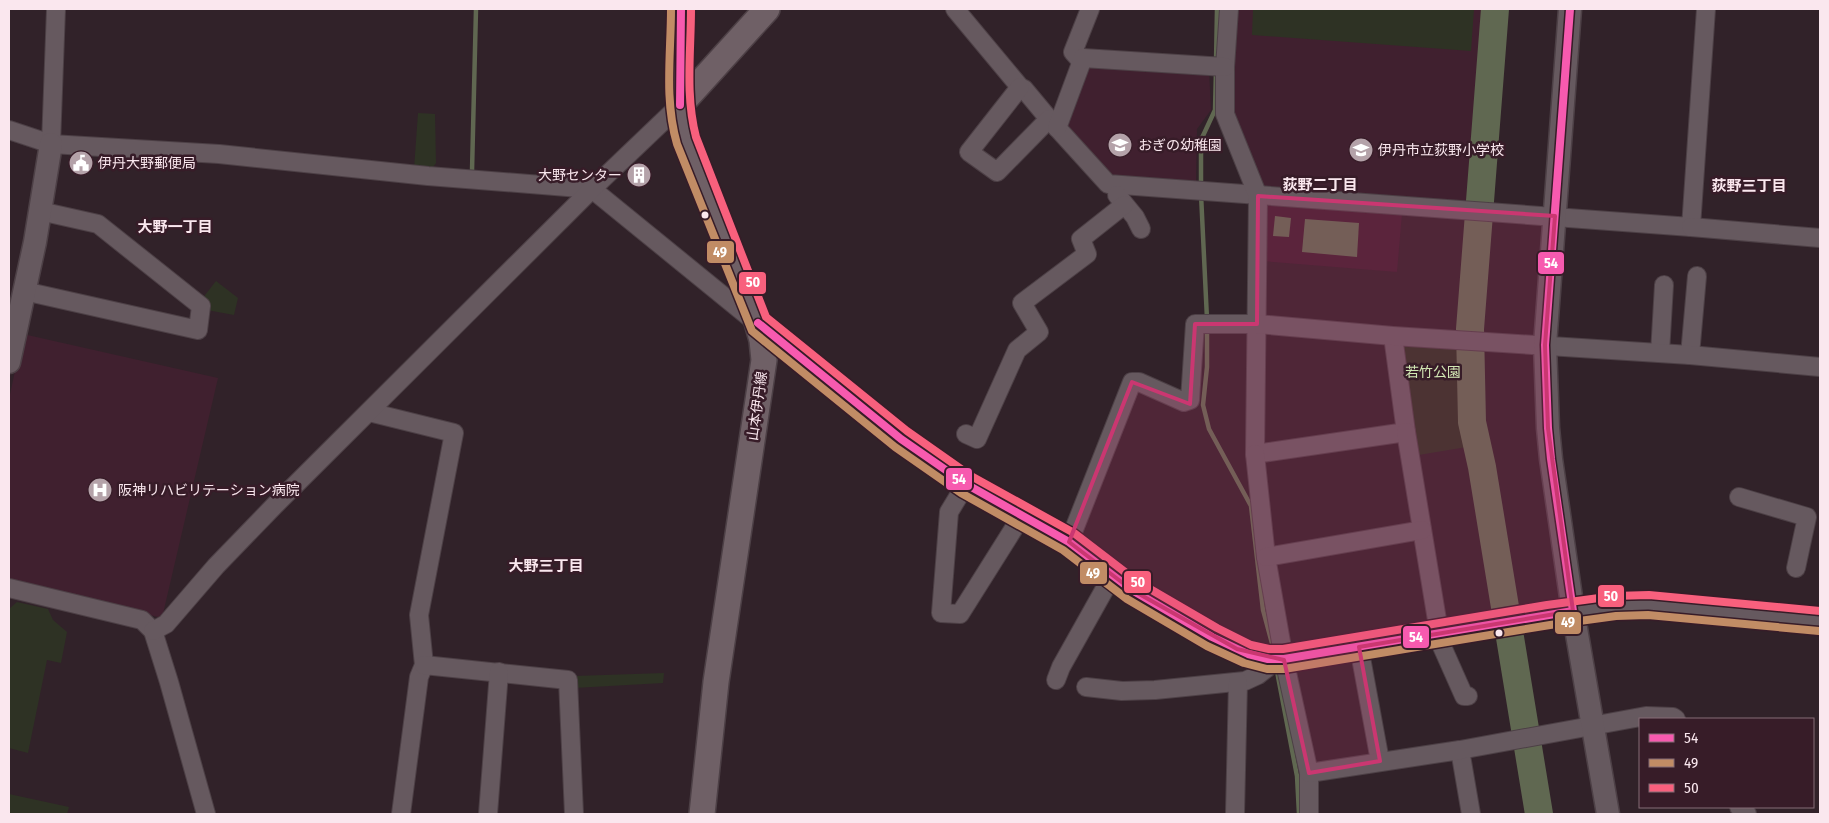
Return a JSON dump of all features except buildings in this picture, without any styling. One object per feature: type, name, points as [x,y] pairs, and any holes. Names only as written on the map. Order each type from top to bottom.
[{"type":"main road","name":"山本伊丹線","points":[[681,9],[681,123],[758,323],[764,360],[716,682],[702,814]]},
{"type":"main road","points":[[680,105],[767,9]]},
{"type":"street","points":[[9,362],[40,211],[51,144],[56,9]]},
{"type":"street","points":[[954,9],[1020,87],[1024,89],[1052,123],[1108,184],[1135,217],[1141,229]]},
{"type":"street","points":[[1081,61],[1073,52],[1090,9]]},
{"type":"street","points":[[1230,9],[1225,67],[1225,114],[1258,196],[1256,454],[1276,659],[1309,773],[1309,814]]},
{"type":"street","points":[[1570,9],[1545,345],[1548,428],[1573,611],[1608,814]]},
{"type":"street","points":[[1692,227],[1706,9]]},
{"type":"street","points":[[1020,87],[969,152],[997,172],[1052,123],[1083,58],[1225,67]]},
{"type":"street","points":[[154,631],[166,624],[216,566],[274,506],[592,189],[680,105]]},
{"type":"street","points":[[9,130],[51,144],[219,154],[419,175],[592,189],[901,439],[966,484],[1021,517],[1069,542],[1112,576],[1165,611],[1248,654],[1276,659],[1358,648],[1437,632],[1573,611],[1627,605],[1648,605],[1820,620]]},
{"type":"street","points":[[1108,184],[1555,216],[1820,238]]},
{"type":"street","points":[[966,434],[977,439],[1017,350],[1039,332],[1022,303],[1090,259],[1081,239],[1124,204]]},
{"type":"street","points":[[24,291],[198,330],[201,306],[98,224],[40,211]]},
{"type":"street","points":[[1690,355],[1697,276]]},
{"type":"street","points":[[1660,353],[1664,285]]},
{"type":"street","points":[[1069,542],[1132,382],[1139,382],[1184,402],[1190,400],[1195,324],[1257,324],[1393,336],[1690,355],[1820,367]]},
{"type":"street","points":[[1393,336],[1437,632],[1464,696],[1468,696]]},
{"type":"street","points":[[369,412],[454,433],[419,615],[424,666],[418,686],[401,814]]},
{"type":"street","points":[[1256,454],[1406,432]]},
{"type":"street","points":[[966,484],[949,512],[941,613],[960,614],[1021,517]]},
{"type":"street","points":[[1739,497],[1808,517],[1796,568]]},
{"type":"street","points":[[1266,557],[1422,530]]},
{"type":"street","points":[[1056,680],[1061,667],[1112,576]]},
{"type":"street","points":[[9,588],[142,620],[154,631],[206,814]]},
{"type":"street","points":[[1358,648],[1380,761]]},
{"type":"street","points":[[1086,687],[1122,691],[1155,690],[1246,682],[1258,675],[1276,659]]},
{"type":"street","points":[[424,666],[568,680],[574,814]]},
{"type":"street","points":[[488,814],[499,672]]},
{"type":"street","points":[[1235,814],[1238,682]]},
{"type":"street","points":[[1309,773],[1460,750],[1646,716],[1674,718]]},
{"type":"street","points":[[1460,750],[1471,814]]},
{"type":"highlighted area","points":[[1258,196],[1555,216],[1545,345],[1548,428],[1573,611],[1359,647],[1380,761],[1309,773],[1284,660],[1237,649],[1132,590],[1069,542],[1132,382],[1190,404],[1195,324],[1257,324]]},
{"type":"shaded area","name":"伊丹市立荻野小学校","points":[[1234,9],[1488,9],[1473,205],[1403,202],[1397,272],[1262,261],[1231,116]]},
{"type":"shaded area","points":[[1085,63],[1209,70],[1211,110],[1197,129],[1196,184],[1106,177],[1060,126]]},
{"type":"shaded area","points":[[1275,216],[1291,218],[1289,237],[1273,236]]},
{"type":"shaded area","points":[[1305,219],[1359,223],[1357,257],[1302,252]]},
{"type":"shaded area","name":"阪神リハビリテーション病院","points":[[23,334],[218,378],[162,618],[9,581],[9,399]]},
{"type":"green space","points":[[1253,9],[1474,9],[1471,51],[1252,35]]},
{"type":"green space","points":[[418,113],[435,114],[436,163],[431,170],[414,169]]},
{"type":"green space","points":[[216,281],[238,298],[234,315],[207,310],[202,299]]},
{"type":"green space","name":"若竹公園","points":[[1406,343],[1458,346],[1467,447],[1419,455],[1400,346]]},
{"type":"green space","points":[[17,602],[48,609],[53,620],[67,632],[61,663],[47,660],[28,753],[9,748],[9,609]]},
{"type":"green space","points":[[664,673],[663,683],[574,688],[574,676]]},
{"type":"green space","points":[[9,794],[69,807],[67,814],[9,814]]},
{"type":"waterway","points":[[472,171],[476,9]]},
{"type":"waterway","points":[[1216,62],[1217,9]]},
{"type":"waterway","points":[[1495,9],[1470,329],[1472,422],[1482,467],[1539,814]]},
{"type":"waterway","points":[[1201,187],[1201,140],[1215,110],[1216,70]]},
{"type":"waterway","points":[[1201,194],[1207,319]]},
{"type":"waterway","points":[[1207,327],[1207,367],[1203,405],[1209,429],[1251,506],[1263,610],[1274,651]]},
{"type":"waterway","points":[[1276,666],[1297,776],[1299,814]]},
{"type":"transit line","name":"49","points":[[671,9],[669,93],[677,144],[752,331],[895,447],[961,493],[1063,550],[1127,599],[1207,646],[1244,663],[1267,669],[1284,669],[1550,625],[1616,616],[1648,615],[1819,631]]},
{"type":"transit line","name":"54","points":[[680,105],[681,9]]},
{"type":"transit line","name":"50","points":[[691,9],[689,73],[696,137],[766,317],[907,431],[971,476],[1074,533],[1138,582],[1217,628],[1251,645],[1269,649],[1283,649],[1547,605],[1614,596],[1649,595],[1820,611]]},
{"type":"transit line","name":"54","points":[[758,323],[901,439],[966,484],[1069,542],[1132,590],[1212,637],[1248,654],[1268,659],[1284,659],[1573,611],[1551,459],[1545,345],[1570,9]]},
{"type":"place","name":"おぎの幼稚園","points":[[1120,145]]},
{"type":"place","name":"伊丹市立荻野小学校","points":[[1361,150]]},
{"type":"place","name":"伊丹大野郵便局","points":[[81,163]]},
{"type":"place","name":"大野センター","points":[[639,175]]},
{"type":"place","name":"阪神リハビリテーション病院","points":[[100,490]]},
{"type":"district","name":"荻野二丁目","points":[[1320,185]]},
{"type":"district","name":"荻野三丁目","points":[[1749,186]]},
{"type":"district","name":"大野一丁目","points":[[175,227]]},
{"type":"district","name":"大野三丁目","points":[[546,566]]}]
